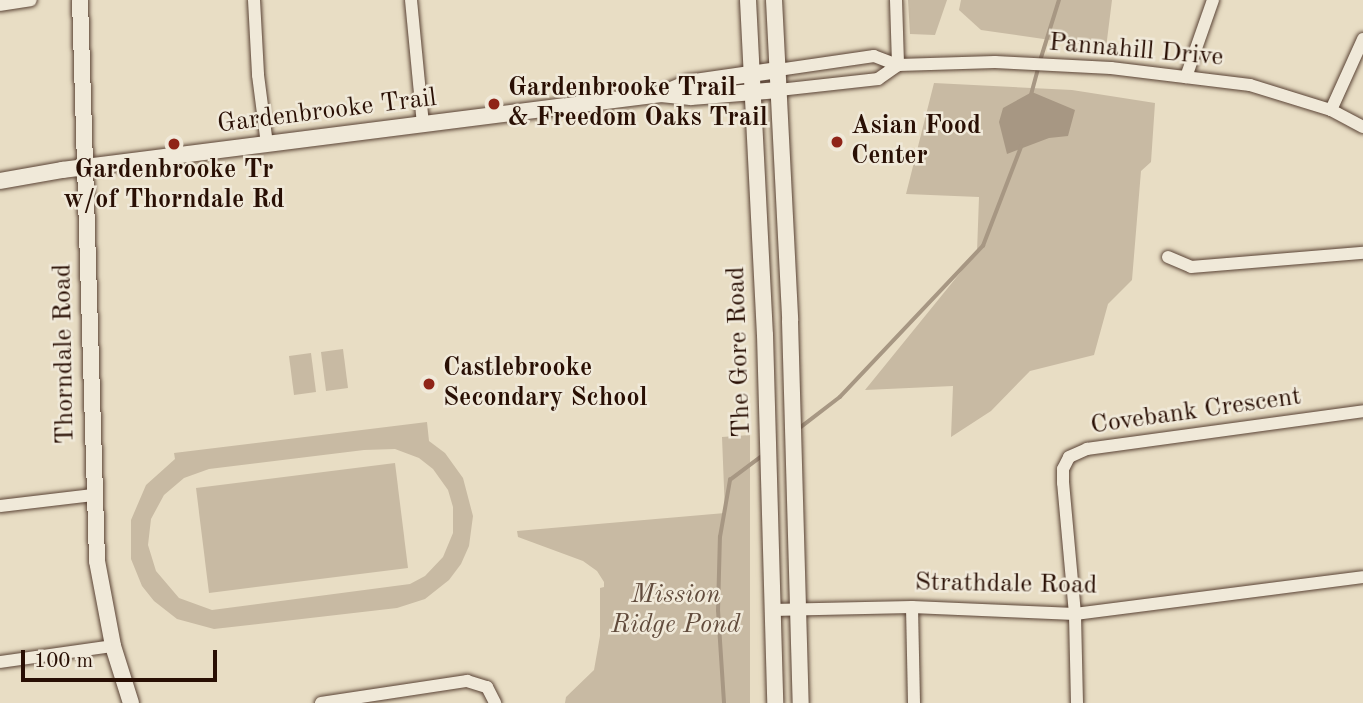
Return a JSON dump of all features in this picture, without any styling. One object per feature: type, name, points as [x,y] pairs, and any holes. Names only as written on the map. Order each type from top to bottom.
[{"type":"street","points":[[0,5],[31,0]]},
{"type":"street","name":"Thorndale Road","points":[[80,0],[93,495],[100,585],[113,646],[131,703]]},
{"type":"street","points":[[254,0],[258,75],[267,144]]},
{"type":"street","points":[[411,0],[423,124]]},
{"type":"street","name":"The Gore Road","points":[[748,0],[768,428],[775,703]]},
{"type":"street","name":"The Gore Road","points":[[774,0],[793,406],[801,703]]},
{"type":"street","points":[[896,0],[898,65]]},
{"type":"street","points":[[1186,77],[1213,0]]},
{"type":"street","points":[[1331,110],[1363,39]]},
{"type":"street","name":"Pannahill Drive","points":[[778,70],[874,56],[898,65],[995,62],[1111,68],[1250,85],[1331,110],[1363,127]]},
{"type":"street","name":"Pannahill Drive","points":[[779,90],[878,79],[898,65]]},
{"type":"street","name":"Gardenbrooke Trail","points":[[662,94],[688,83],[778,70]]},
{"type":"street","name":"Gardenbrooke Trail","points":[[0,181],[85,167],[662,94],[691,97],[779,90]]},
{"type":"street","points":[[1168,257],[1191,267],[1363,253]]},
{"type":"street","name":"Covebank Crescent","points":[[1075,614],[1063,483],[1063,469],[1069,457],[1087,449],[1363,411]]},
{"type":"street","points":[[0,506],[93,495]]},
{"type":"street","name":"Strathdale Road","points":[[772,610],[912,607],[1075,614],[1363,577]]},
{"type":"street","points":[[912,607],[914,703]]},
{"type":"street","points":[[1075,614],[1077,703]]},
{"type":"street","points":[[0,662],[113,646]]},
{"type":"street","points":[[321,703],[467,681],[487,687],[495,703]]},
{"type":"green space","points":[[908,0],[947,0],[935,35],[910,34]]},
{"type":"green space","points":[[961,0],[1112,0],[1106,48],[981,30],[959,10]]},
{"type":"green space","points":[[934,83],[1072,90],[1155,103],[1151,162],[1141,171],[1132,280],[1108,304],[1094,355],[1030,371],[991,411],[951,437],[953,386],[865,390],[977,252],[979,197],[906,194]]},
{"type":"green space","points":[[343,349],[348,388],[326,391],[321,352]]},
{"type":"green space","points":[[311,353],[316,392],[294,395],[289,356]]},
{"type":"green space","points":[[427,422],[429,441],[445,453],[463,478],[473,516],[469,546],[461,564],[449,580],[425,599],[397,608],[214,629],[177,619],[154,601],[142,586],[131,559],[131,520],[146,485],[175,459],[174,453]],"holes":[[[395,449],[419,458],[433,469],[448,490],[453,507],[453,533],[443,557],[425,576],[410,584],[212,610],[179,598],[156,571],[148,545],[151,519],[164,495],[184,478],[209,469],[364,450]]]},
{"type":"green space","name":"Mission Ridge Pond","points":[[750,435],[750,703],[565,703],[566,697],[594,670],[600,636],[600,588],[604,587],[604,582],[597,571],[583,561],[518,537],[517,531],[725,513],[722,437]]},
{"type":"green space","points":[[395,463],[408,568],[209,593],[196,488]]},
{"type":"shaded area","points":[[1032,92],[1075,110],[1068,136],[1049,138],[1007,154],[999,122],[1003,108]]},
{"type":"waterway","points":[[1040,61],[1059,0]]},
{"type":"waterway","points":[[1031,95],[1038,69]]},
{"type":"waterway","points":[[801,427],[840,397],[983,246],[1021,147]]},
{"type":"waterway","points":[[724,703],[718,611],[720,537],[730,480],[762,456]]},
{"type":"place","name":"Gardenbrooke Trail & Freedom Oaks Trail","points":[[494,104]]},
{"type":"place","name":"Asian Food Center","points":[[837,142]]},
{"type":"place","name":"Gardenbrooke Tr w/of Thorndale Rd","points":[[174,144]]},
{"type":"place","name":"Castlebrooke Secondary School","points":[[429,384]]}]
